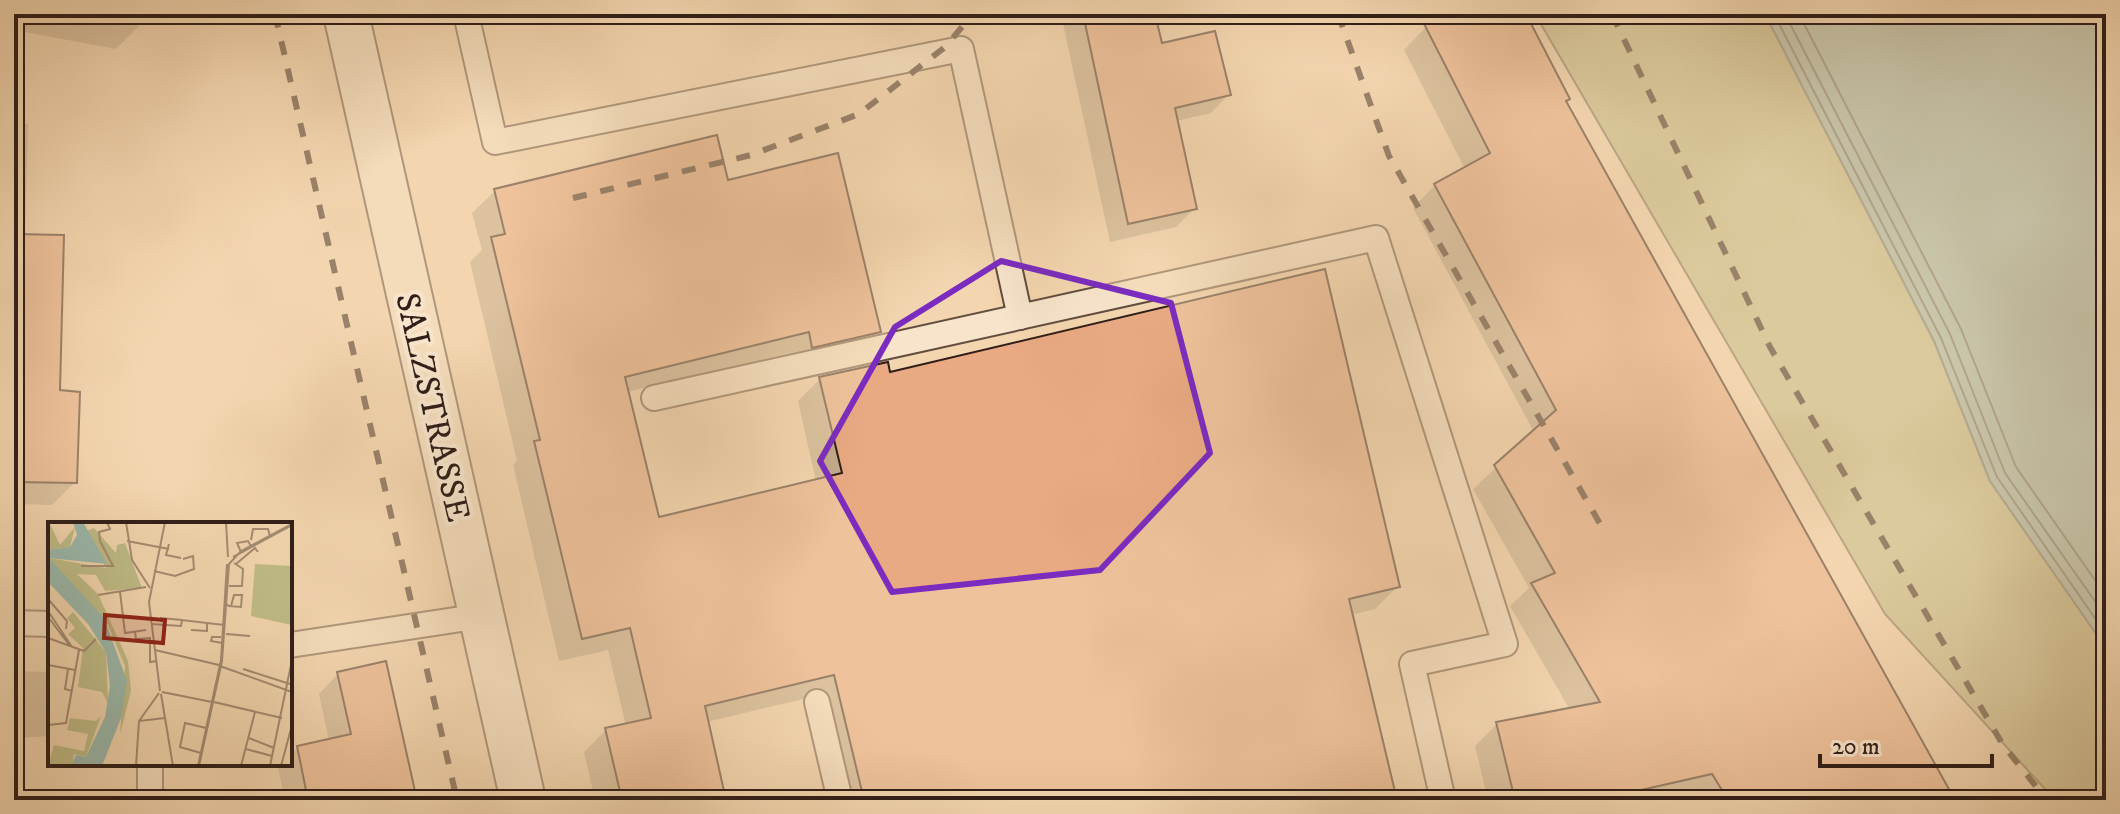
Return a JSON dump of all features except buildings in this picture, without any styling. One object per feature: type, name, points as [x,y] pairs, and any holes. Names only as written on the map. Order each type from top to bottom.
[{"type":"street","name":"SALZSTRASSE","points":[[346,14],[523,800]]},
{"type":"lane","points":[[466,14],[495,142],[961,49],[1020,317]]},
{"type":"lane","points":[[654,398],[1376,238],[1505,644],[1412,664],[1443,800]]},
{"type":"lane","points":[[292,645],[481,616]]},
{"type":"lane","points":[[14,623],[48,624]]},
{"type":"lane","points":[[817,702],[840,800]]},
{"type":"lane","points":[[150,766],[150,800]]},
{"type":"highlighted area","points":[[1001,261],[1171,303],[1210,453],[1100,570],[892,592],[820,461],[895,327]]},
{"type":"shaded area","points":[[1535,14],[1765,14],[1934,341],[1990,481],[2106,648],[2106,800],[2055,800],[1885,614]]},
{"type":"water","points":[[1765,14],[2106,14],[2106,648],[1990,481],[1934,341]]},
{"type":"railway","points":[[275,14],[457,800]]},
{"type":"railway","points":[[573,198],[751,155],[859,114],[945,47],[973,14]]},
{"type":"railway","points":[[1338,14],[1389,156],[1603,529]]},
{"type":"railway","points":[[1612,14],[1770,347],[2003,745],[2047,800]]}]
